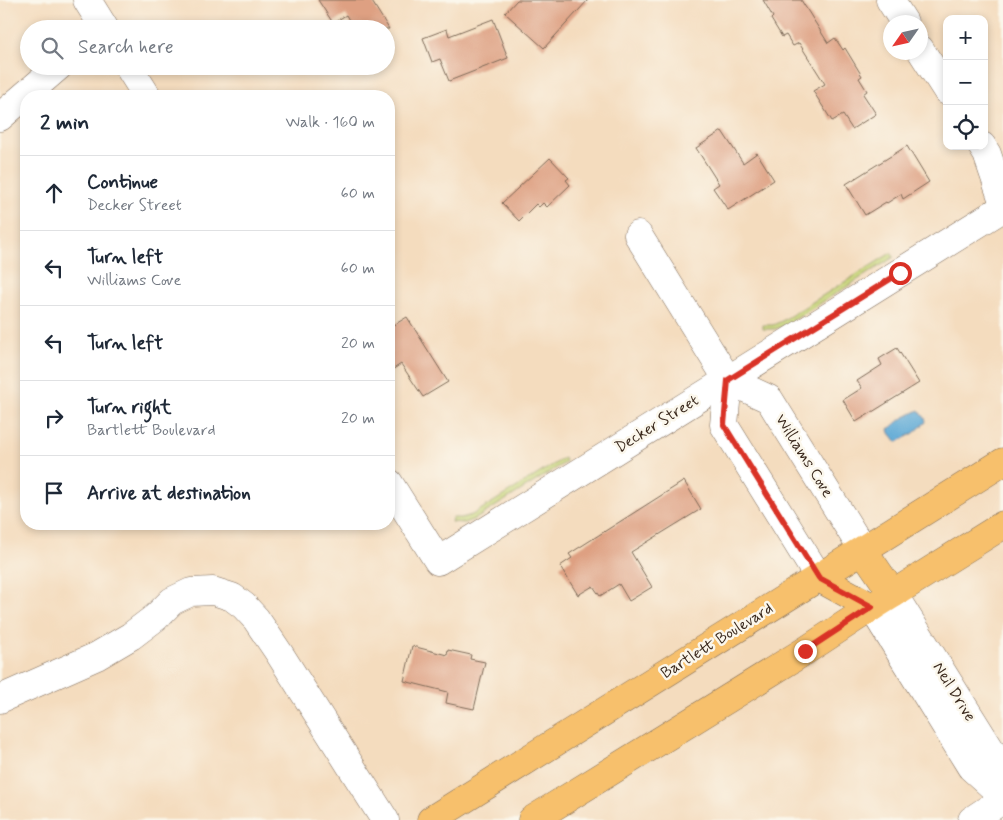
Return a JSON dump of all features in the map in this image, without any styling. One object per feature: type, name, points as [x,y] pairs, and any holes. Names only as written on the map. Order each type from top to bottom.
[{"type":"main road","name":"Bartlett Boulevard","points":[[431,820],[1003,462]]},
{"type":"main road","points":[[532,820],[805,651],[1003,525]]},
{"type":"main road","points":[[863,550],[883,600]]},
{"type":"main road","points":[[819,578],[883,600]]},
{"type":"street","points":[[87,0],[99,20]]},
{"type":"street","points":[[890,0],[900,15]]},
{"type":"street","points":[[927,60],[943,85]]},
{"type":"street","points":[[31,90],[48,75]]},
{"type":"street","points":[[134,75],[143,90]]},
{"type":"street","points":[[0,116],[20,99]]},
{"type":"street","points":[[984,150],[1003,201]]},
{"type":"street","name":"Decker Street","points":[[395,492],[438,561],[1003,208]]},
{"type":"street","points":[[638,235],[728,380],[724,425],[819,578]]},
{"type":"street","name":"Williams Cove","points":[[728,380],[769,399],[863,550]]},
{"type":"street","points":[[0,699],[98,656],[131,636],[156,617],[172,601],[192,592],[213,591],[232,597],[256,619],[385,820]]},
{"type":"street","name":"Neil Drive","points":[[883,600],[992,752],[1002,795],[996,804],[972,820]]},
{"type":"green space","points":[[891,253],[894,257],[786,325],[775,329],[763,329],[763,325],[773,325],[782,321]]},
{"type":"green space","points":[[564,458],[566,462],[477,518],[464,523],[451,522],[452,518],[472,515]]},
{"type":"water","points":[[919,410],[926,422],[914,433],[897,442],[889,429],[903,418]]},
{"type":"building","points":[[318,0],[371,0],[383,20],[349,20],[346,15],[338,20],[331,20]]},
{"type":"building","points":[[517,0],[588,0],[544,48],[505,13]]},
{"type":"building","points":[[763,0],[801,0],[828,43],[835,38],[843,50],[845,48],[862,76],[859,78],[867,91],[863,94],[876,114],[852,129],[843,115],[832,121],[813,91],[825,84],[799,43],[793,46],[786,35],[782,37],[771,19],[773,17]]},
{"type":"building","points":[[493,19],[508,58],[449,81],[440,59],[432,62],[423,38],[447,29],[449,36]]},
{"type":"building","points":[[722,131],[743,163],[757,153],[774,180],[728,210],[713,188],[719,184],[696,148]]},
{"type":"building","points":[[907,146],[929,182],[903,199],[901,194],[865,215],[846,184]]},
{"type":"building","points":[[550,158],[569,178],[566,180],[570,185],[547,207],[543,203],[539,207],[536,204],[519,221],[502,203]]},
{"type":"building","points":[[407,317],[448,382],[423,397],[401,364],[395,368],[395,324]]},
{"type":"building","points":[[897,348],[919,383],[856,422],[843,400],[862,388],[857,381],[882,365],[879,359]]},
{"type":"building","points":[[684,481],[701,509],[631,552],[652,587],[629,601],[619,584],[600,596],[593,586],[578,595],[560,566],[572,558],[569,554]]},
{"type":"building","points":[[412,646],[447,655],[448,650],[471,655],[470,659],[485,662],[474,709],[446,703],[448,692],[404,681]]},
{"type":"route","points":[[805,651],[872,607],[819,578],[724,425],[728,380],[900,273]]}]
